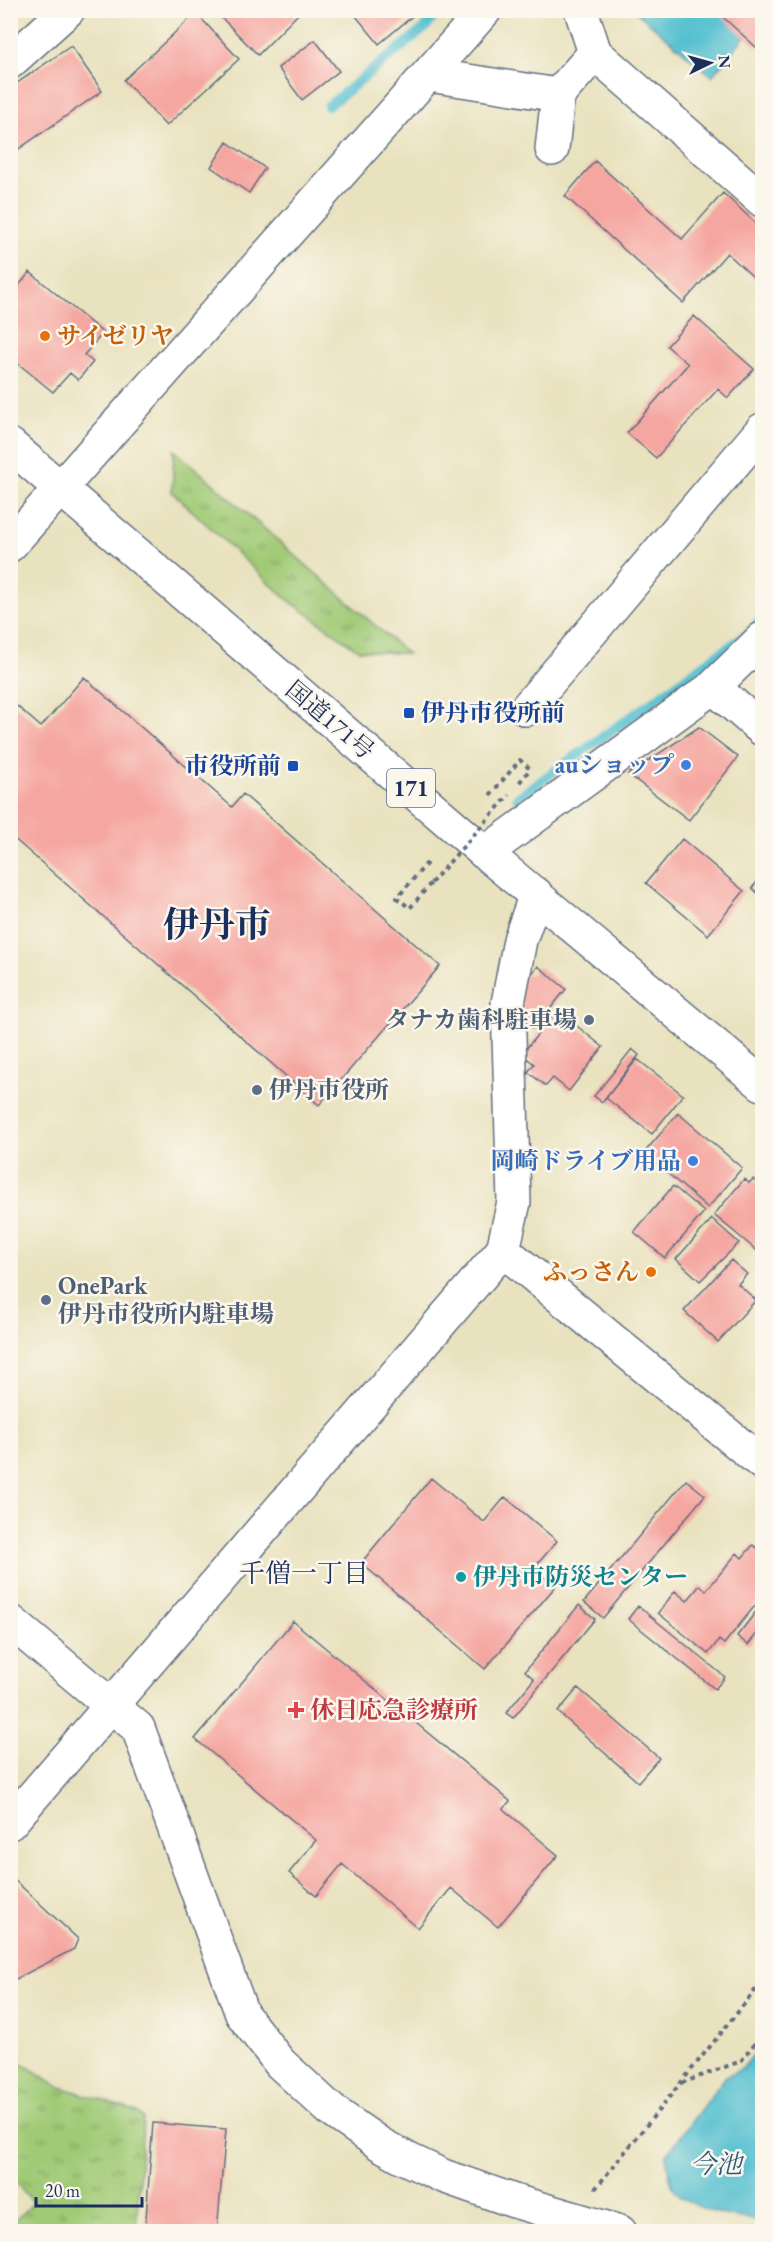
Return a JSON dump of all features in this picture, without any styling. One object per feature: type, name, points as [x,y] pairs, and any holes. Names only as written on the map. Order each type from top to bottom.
[{"type":"main road","points":[[10,62],[68,10]]},
{"type":"main road","points":[[10,545],[485,10]]},
{"type":"main road","points":[[581,10],[595,53],[762,200]]},
{"type":"main road","points":[[552,149],[558,95],[595,53]]},
{"type":"main road","points":[[429,75],[558,95]]},
{"type":"main road","points":[[526,709],[762,430]]},
{"type":"main road","name":"国道171号","points":[[10,445],[485,853],[762,1084]]},
{"type":"main road","points":[[485,853],[713,687],[762,639]]},
{"type":"main road","points":[[713,687],[762,729]]},
{"type":"main road","points":[[10,1823],[503,1250],[514,1202],[508,1003],[520,940],[536,894]]},
{"type":"main road","points":[[503,1250],[762,1463]]},
{"type":"main road","points":[[10,1621],[138,1728],[242,2014],[280,2063],[331,2110],[380,2144],[409,2160],[443,2176],[573,2220],[620,2232]]},
{"type":"path","points":[[427,863],[397,898],[410,908],[530,769],[520,760],[490,795]]},
{"type":"path","points":[[573,2220],[762,1982]]},
{"type":"path","points":[[680,2084],[741,2061],[762,2034]]},
{"type":"green space","points":[[174,450],[408,654],[358,650],[284,597],[172,492]]},
{"type":"green space","points":[[10,2056],[58,2086],[137,2112],[143,2118],[136,2231],[11,2231],[11,2221],[13,2223],[33,2202],[11,2177]]},
{"type":"water","points":[[762,10],[762,16],[712,76],[635,11]]},
{"type":"water","name":"今池","points":[[762,2044],[762,2219],[740,2218],[714,2212],[689,2202],[680,2195],[673,2187],[666,2155],[726,2076],[742,2069]]},
{"type":"building","points":[[214,10],[302,10],[258,55]]},
{"type":"building","points":[[351,10],[414,10],[416,13],[379,44]]},
{"type":"building","points":[[715,10],[762,10],[762,40],[756,47]]},
{"type":"building","points":[[196,13],[239,59],[166,126],[124,80]]},
{"type":"building","points":[[315,40],[339,71],[302,100],[278,68]]},
{"type":"building","points":[[71,46],[102,91],[10,155],[10,88]]},
{"type":"building","points":[[227,142],[265,168],[249,193],[211,167]]},
{"type":"building","points":[[595,161],[682,239],[723,193],[762,229],[762,285],[727,253],[683,303],[565,196]]},
{"type":"building","points":[[30,272],[103,333],[84,355],[93,362],[78,380],[70,373],[53,392],[10,357],[10,305],[14,301],[10,296]]},
{"type":"building","points":[[694,316],[754,369],[728,398],[718,389],[656,458],[627,433],[688,364],[667,346]]},
{"type":"building","name":"伊丹市役所","points":[[84,677],[232,807],[243,794],[440,966],[319,1105],[10,835],[10,700],[41,727]]},
{"type":"building","name":"auショップ","points":[[699,727],[738,757],[689,820],[628,774]]},
{"type":"building","points":[[682,839],[744,891],[708,935],[646,883]]},
{"type":"building","points":[[762,876],[762,897],[752,888]]},
{"type":"building","points":[[538,966],[566,989],[534,1029],[524,1021],[519,981],[527,974],[531,975]]},
{"type":"building","points":[[557,1010],[603,1047],[569,1091],[553,1078],[546,1086],[528,1072],[534,1064],[522,1054]]},
{"type":"building","points":[[632,1049],[639,1055],[602,1102],[594,1096]]},
{"type":"building","points":[[637,1059],[683,1095],[652,1134],[606,1098]]},
{"type":"building","name":"岡崎ドライブ用品","points":[[678,1113],[742,1168],[708,1208],[644,1153]]},
{"type":"building","points":[[744,1179],[749,1183],[753,1179],[762,1187],[762,1255],[714,1215]]},
{"type":"building","points":[[673,1186],[704,1212],[665,1258],[634,1232]]},
{"type":"building","points":[[712,1219],[739,1243],[700,1281],[676,1259]]},
{"type":"building","points":[[731,1260],[747,1274],[738,1284],[756,1300],[718,1342],[684,1311]]},
{"type":"building","name":"伊丹市防災センター","points":[[431,1478],[484,1522],[505,1497],[557,1541],[534,1568],[555,1587],[485,1669],[361,1563]]},
{"type":"building","points":[[686,1480],[705,1495],[603,1618],[584,1602]]},
{"type":"building","points":[[753,1545],[762,1552],[762,1597],[724,1644],[719,1640],[708,1654],[658,1613],[675,1591],[687,1601],[700,1585],[706,1591],[737,1553],[742,1558]]},
{"type":"building","points":[[762,1604],[762,1627],[748,1645],[737,1636]]},
{"type":"building","points":[[579,1605],[595,1619],[513,1718],[506,1713],[534,1679],[525,1671]]},
{"type":"building","points":[[638,1606],[725,1677],[715,1689],[628,1619]]},
{"type":"building","points":[[293,1621],[510,1801],[503,1809],[558,1855],[498,1927],[451,1888],[418,1928],[342,1864],[316,1896],[289,1873],[316,1840],[195,1739]]},
{"type":"building","points":[[578,1688],[659,1758],[638,1782],[558,1712]]},
{"type":"building","points":[[10,1876],[78,1939],[74,1949],[10,1982]]},
{"type":"building","points":[[153,2123],[226,2129],[217,2232],[145,2232]]},
{"type":"waterway","points":[[328,106],[425,28],[439,10]]},
{"type":"waterway","points":[[517,798],[750,632],[762,618]]},
{"type":"place","name":"サイゼリヤ","points":[[45,336]]},
{"type":"place","name":"伊丹市役所前","points":[[409,713]]},
{"type":"place","name":"auショップ","points":[[686,765]]},
{"type":"place","name":"市役所前","points":[[293,766]]},
{"type":"place","name":"タナカ歯科駐車場","points":[[589,1020]]},
{"type":"place","name":"伊丹市役所","points":[[257,1090]]},
{"type":"place","name":"岡崎ドライブ用品","points":[[693,1161]]},
{"type":"place","name":"ふっさん","points":[[651,1272]]},
{"type":"place","name":"OnePark 伊丹市役所内駐車場","points":[[46,1300]]},
{"type":"place","name":"伊丹市防災センター","points":[[461,1577]]},
{"type":"place","name":"休日応急診療所","points":[[296,1710]]},
{"type":"district","name":"伊丹市","points":[[217,924]]},
{"type":"district","name":"千僧一丁目","points":[[304,1573]]}]
